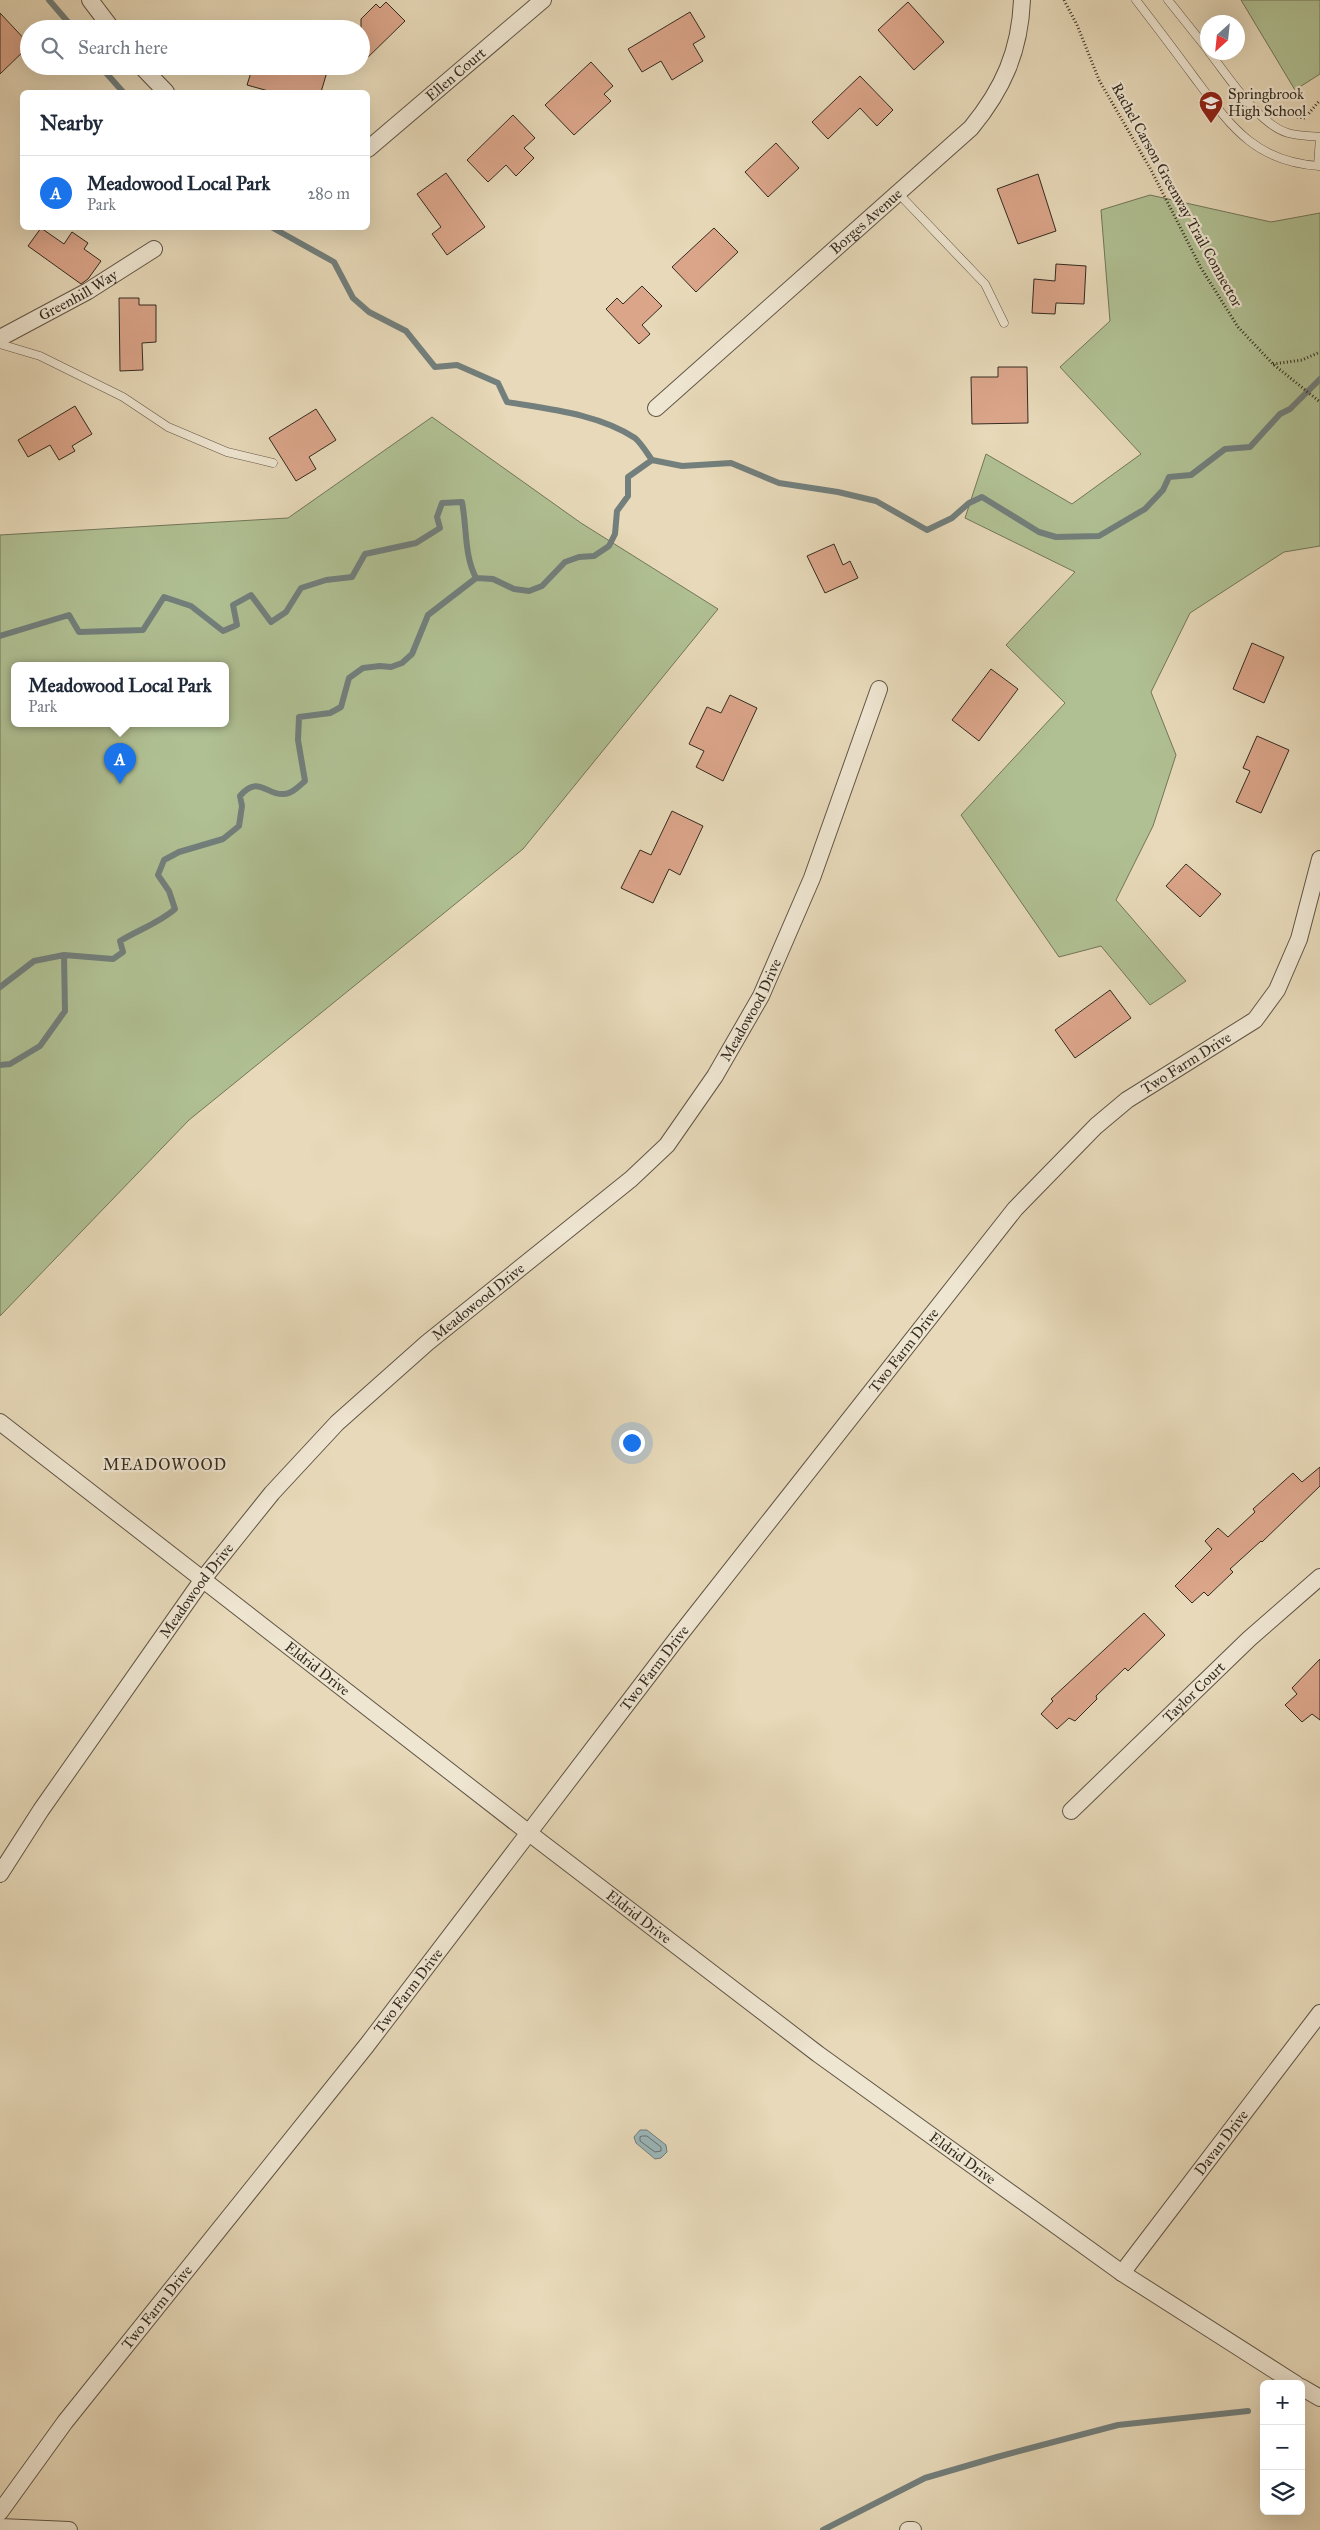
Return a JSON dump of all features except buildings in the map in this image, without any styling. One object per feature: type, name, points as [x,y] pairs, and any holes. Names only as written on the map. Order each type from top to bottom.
[{"type":"street","points":[[90,0],[105,20]]},
{"type":"street","name":"Ellen Court","points":[[370,148],[543,0]]},
{"type":"street","name":"Borges Avenue","points":[[656,408],[971,128],[992,103],[1004,81],[1012,60],[1018,33],[1022,0]]},
{"type":"street","points":[[150,75],[164,90]]},
{"type":"street","name":"Greenhill Way","points":[[0,338],[88,290],[154,249]]},
{"type":"street","name":"Meadowood Drive","points":[[0,1874],[41,1810],[203,1579],[272,1493],[337,1423],[427,1343],[632,1179],[667,1145],[715,1076],[761,996],[812,878],[879,689]]},
{"type":"street","name":"Two Farm Drive","points":[[0,2512],[65,2422],[367,2045],[678,1637],[1015,1209],[1096,1126],[1127,1100],[1255,1020],[1277,990],[1299,939],[1320,859]]},
{"type":"street","name":"Eldrid Drive","points":[[0,1422],[529,1833],[818,2054],[1122,2273],[1290,2380]]},
{"type":"street","name":"Taylor Court","points":[[1071,1811],[1249,1639],[1320,1577]]},
{"type":"street","name":"Davan Drive","points":[[1122,2273],[1320,2013]]},
{"type":"street","points":[[1305,2389],[1320,2398]]},
{"type":"street","points":[[0,2527],[69,2530]]},
{"type":"street","points":[[908,2530],[913,2530]]},
{"type":"lane","points":[[1136,0],[1230,126],[1251,143],[1276,157],[1319,166],[1320,137],[1288,133],[1271,124],[1252,106],[1215,60]]},
{"type":"lane","points":[[1168,0],[1200,41]]},
{"type":"lane","points":[[898,193],[985,284],[1004,323]]},
{"type":"lane","points":[[0,344],[40,356],[122,397],[168,427],[227,452],[273,463]]},
{"type":"path","name":"Rachel Carson Greenway Trail Connector","points":[[1064,0],[1077,25],[1099,80],[1151,170],[1202,268],[1238,327],[1272,364],[1320,402]]},
{"type":"path","points":[[1297,117],[1305,118],[1320,100]]},
{"type":"path","points":[[1272,364],[1302,360],[1320,352]]},
{"type":"green space","points":[[1241,0],[1320,0],[1320,74],[1295,90]]},
{"type":"green space","points":[[1150,195],[1271,222],[1320,213],[1320,546],[1284,552],[1190,613],[1151,692],[1176,755],[1153,826],[1116,900],[1186,981],[1150,1005],[1101,946],[1059,957],[961,815],[1065,703],[1006,645],[1075,572],[965,518],[986,454],[1072,504],[1141,454],[1060,367],[1110,321],[1101,210]]},
{"type":"green space","points":[[432,417],[581,523],[718,609],[523,849],[189,1120],[0,1316],[0,535],[288,518]]},
{"type":"water","points":[[640,2130],[647,2130],[666,2145],[667,2152],[661,2158],[655,2159],[636,2143],[634,2137]]},
{"type":"waterway","points":[[49,0],[66,20]]},
{"type":"waterway","points":[[108,75],[121,90]]},
{"type":"waterway","points":[[277,230],[334,262],[353,298],[369,312],[406,331],[435,367],[457,365],[498,383],[507,402],[556,410],[606,423],[635,438],[652,460]]},
{"type":"waterway","points":[[0,987],[34,961],[64,955],[113,959],[123,952],[120,941],[175,909],[169,891],[158,875],[164,860],[179,852],[223,839],[239,826],[242,806],[240,796],[246,790],[257,786],[278,794],[287,794],[305,781],[298,740],[299,717],[330,713],[341,707],[349,678],[363,668],[391,667],[402,663],[412,654],[428,615],[476,578],[493,579],[514,589],[529,591],[542,586],[565,562],[579,557],[594,556],[609,546],[615,534],[617,511],[628,496],[628,477],[652,460],[682,466],[731,463],[779,483],[838,492],[876,501],[927,530],[952,518],[969,503],[982,497],[1039,532],[1056,537],[1099,536],[1145,509],[1163,490],[1169,477],[1191,475],[1225,449],[1250,447],[1280,414],[1290,409],[1320,379]]},
{"type":"waterway","points":[[0,636],[69,615],[79,632],[143,630],[164,597],[191,606],[223,631],[237,625],[233,605],[251,595],[271,622],[286,612],[301,588],[326,580],[352,577],[365,554],[416,543],[440,528],[437,517],[442,503],[462,502],[469,560],[476,578]]},
{"type":"waterway","points":[[0,1065],[10,1064],[40,1046],[65,1011],[64,955]]},
{"type":"waterway","points":[[823,2530],[925,2478],[997,2457],[1118,2425],[1248,2411]]},
{"type":"place","name":"Springbrook High School","points":[[1211,124]]},
{"type":"place","name":"Meadowood Local Park","points":[[120,784]]},
{"type":"district","name":"MEADOWOOD","points":[[165,1464]]}]
